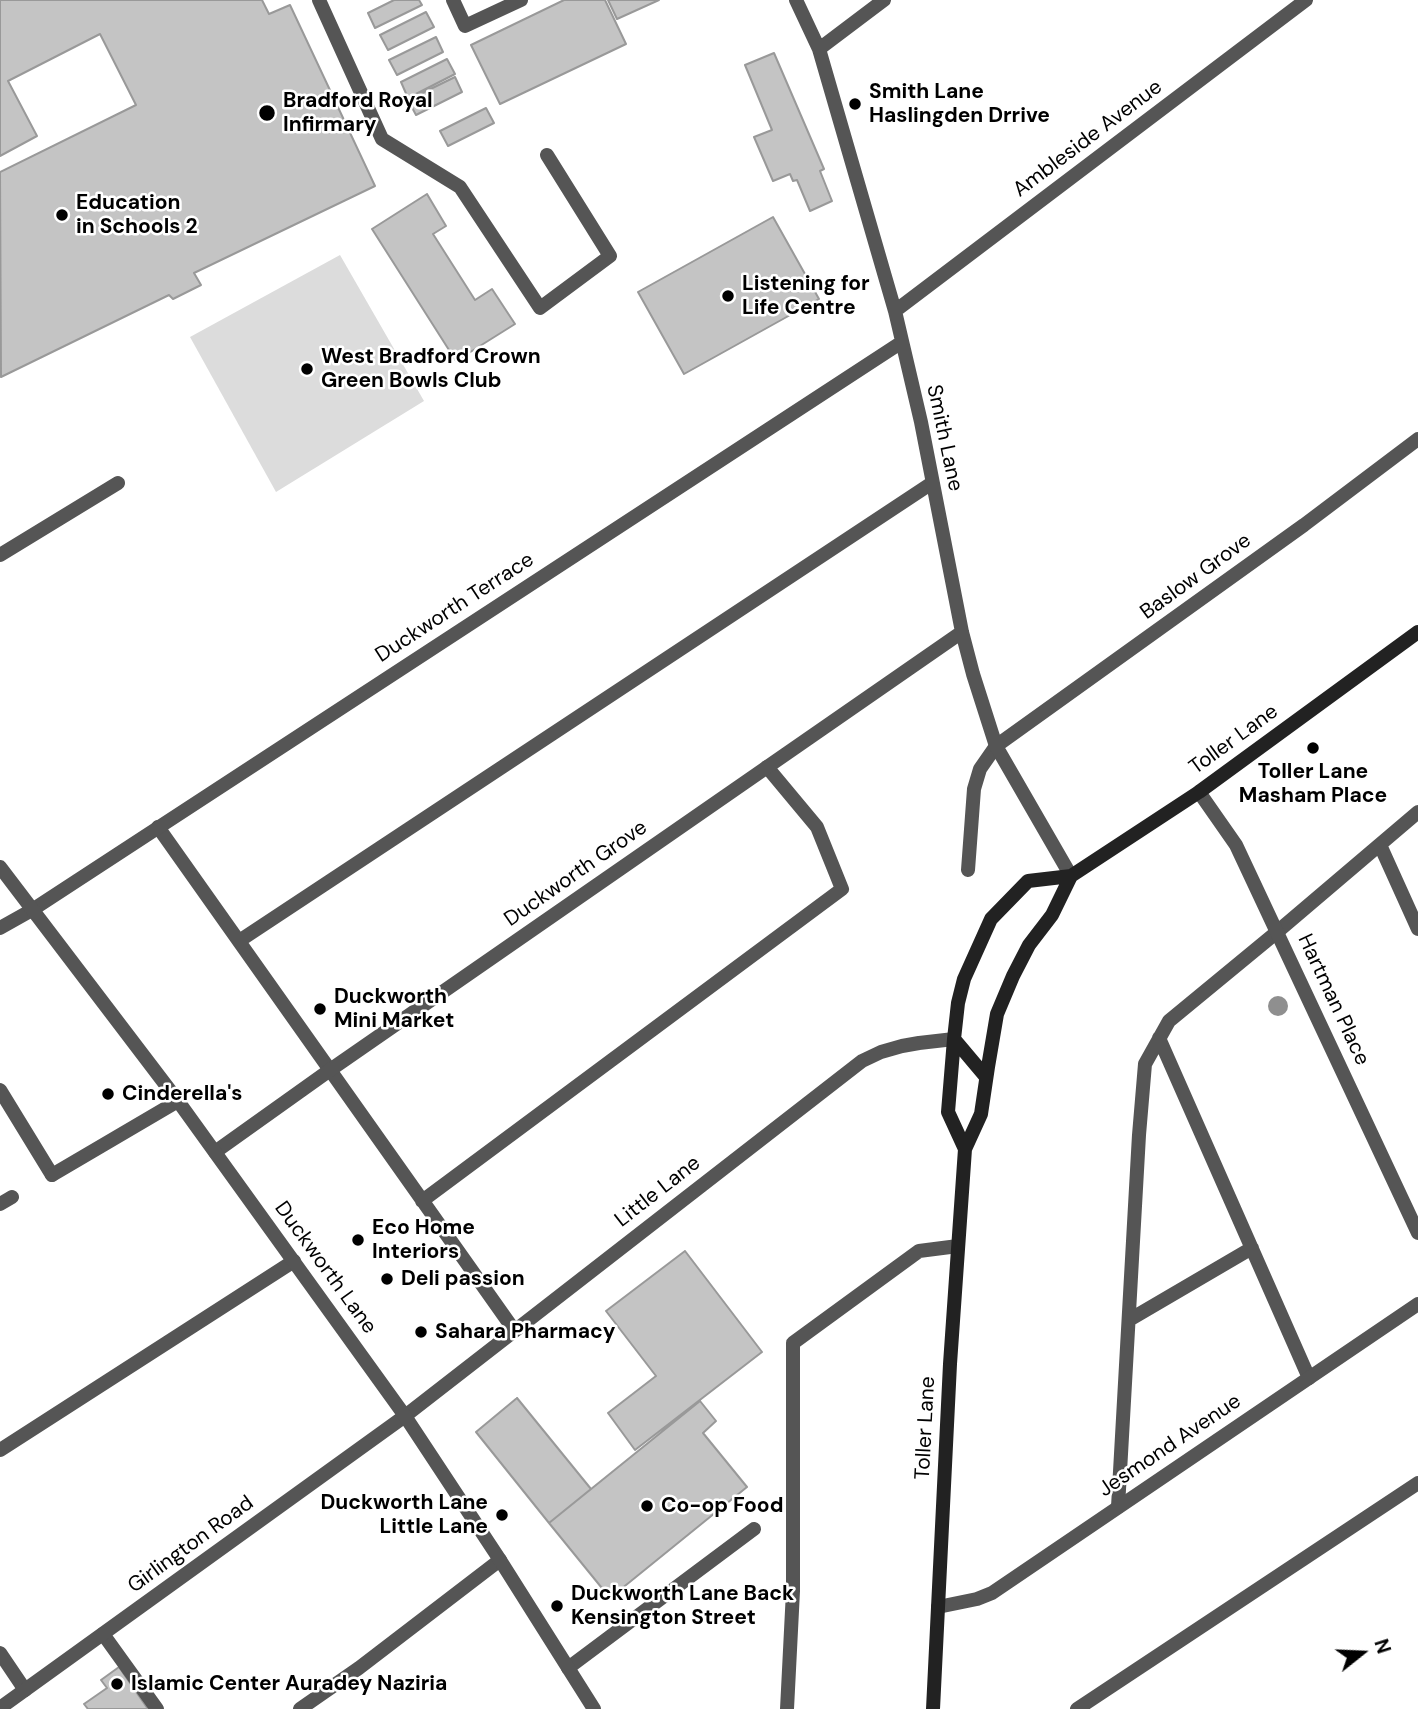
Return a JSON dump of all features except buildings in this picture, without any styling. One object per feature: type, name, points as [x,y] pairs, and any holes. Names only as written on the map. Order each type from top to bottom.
[{"type":"main road","name":"Toller Lane","points":[[965,1149],[948,1112],[958,1003],[964,979],[991,919],[1028,881],[1071,876],[1199,792],[1418,632]]},
{"type":"main road","name":"Toller Lane","points":[[933,1709],[950,1364],[965,1149],[981,1114],[997,1014],[1029,945],[1052,915],[1071,876]]},
{"type":"main road","points":[[954,1040],[986,1077]]},
{"type":"street","points":[[319,0],[382,139],[460,187],[540,308],[610,256],[547,155]]},
{"type":"street","points":[[453,0],[465,26],[521,0]]},
{"type":"street","name":"Smith Lane","points":[[796,0],[819,49],[895,311],[921,422],[962,632],[973,674],[996,746],[1071,876]]},
{"type":"street","points":[[819,49],[884,0]]},
{"type":"street","name":"Ambleside Avenue","points":[[895,311],[1306,0]]},
{"type":"street","name":"Duckworth Terrace","points":[[0,928],[32,910],[902,342]]},
{"type":"street","name":"Baslow Grove","points":[[996,746],[1304,525],[1418,439]]},
{"type":"street","points":[[239,941],[932,482]]},
{"type":"street","points":[[0,555],[118,483]]},
{"type":"street","name":"Duckworth Grove","points":[[215,1152],[962,632]]},
{"type":"street","points":[[968,870],[974,789],[980,769],[996,746]]},
{"type":"street","points":[[422,1200],[842,888],[817,827],[767,767]]},
{"type":"street","name":"Hartman Place","points":[[1199,792],[1236,845],[1418,1233]]},
{"type":"street","points":[[1118,1507],[1145,1064],[1169,1021],[1418,812]]},
{"type":"street","points":[[158,827],[514,1330]]},
{"type":"street","points":[[1380,845],[1418,929]]},
{"type":"street","name":"Duckworth Lane","points":[[0,867],[178,1101],[405,1416],[594,1709]]},
{"type":"street","points":[[1159,1038],[1308,1378]]},
{"type":"street","name":"Little Lane","points":[[405,1416],[862,1061],[902,1046],[954,1040]]},
{"type":"street","points":[[0,1090],[52,1175],[178,1101]]},
{"type":"street","points":[[787,1709],[793,1591],[793,1343],[919,1251],[958,1246]]},
{"type":"street","points":[[1129,1320],[1252,1248]]},
{"type":"street","points":[[0,1450],[294,1261]]},
{"type":"street","name":"Jesmond Avenue","points":[[939,1606],[977,1599],[992,1593],[1418,1304]]},
{"type":"street","name":"Girlington Road","points":[[0,1708],[405,1416]]},
{"type":"street","points":[[1077,1709],[1418,1483]]},
{"type":"street","points":[[568,1668],[754,1529]]},
{"type":"street","points":[[300,1709],[359,1668],[500,1560]]},
{"type":"street","points":[[103,1634],[157,1709]]},
{"type":"street","points":[[0,1653],[25,1690]]},
{"type":"shaded area","name":"West Bradford Crown Green Bowls Club","points":[[340,255],[424,401],[276,492],[190,337]]},
{"type":"place","name":"Smith Lane Haslingden Drrive","points":[[855,104]]},
{"type":"place","name":"Bradford Royal Infirmary","points":[[267,113]]},
{"type":"place","name":"Education in Schools 2","points":[[62,215]]},
{"type":"place","name":"Listening for Life Centre","points":[[728,296]]},
{"type":"place","name":"West Bradford Crown Green Bowls Club","points":[[307,369]]},
{"type":"place","name":"Toller Lane Masham Place","points":[[1313,748]]},
{"type":"place","name":"Duckworth Mini Market","points":[[320,1009]]},
{"type":"place","name":"Cinderella's","points":[[108,1094]]},
{"type":"place","name":"Eco Home Interiors","points":[[358,1240]]},
{"type":"place","name":"Deli passion","points":[[387,1279]]},
{"type":"place","name":"Sahara Pharmacy","points":[[421,1332]]},
{"type":"place","name":"Co-op Food","points":[[647,1506]]},
{"type":"place","name":"Duckworth Lane Little Lane","points":[[502,1515]]},
{"type":"place","name":"Duckworth Lane Back Kensington Street","points":[[557,1606]]},
{"type":"place","name":"Islamic Center Auradey Naziria","points":[[117,1684]]}]
